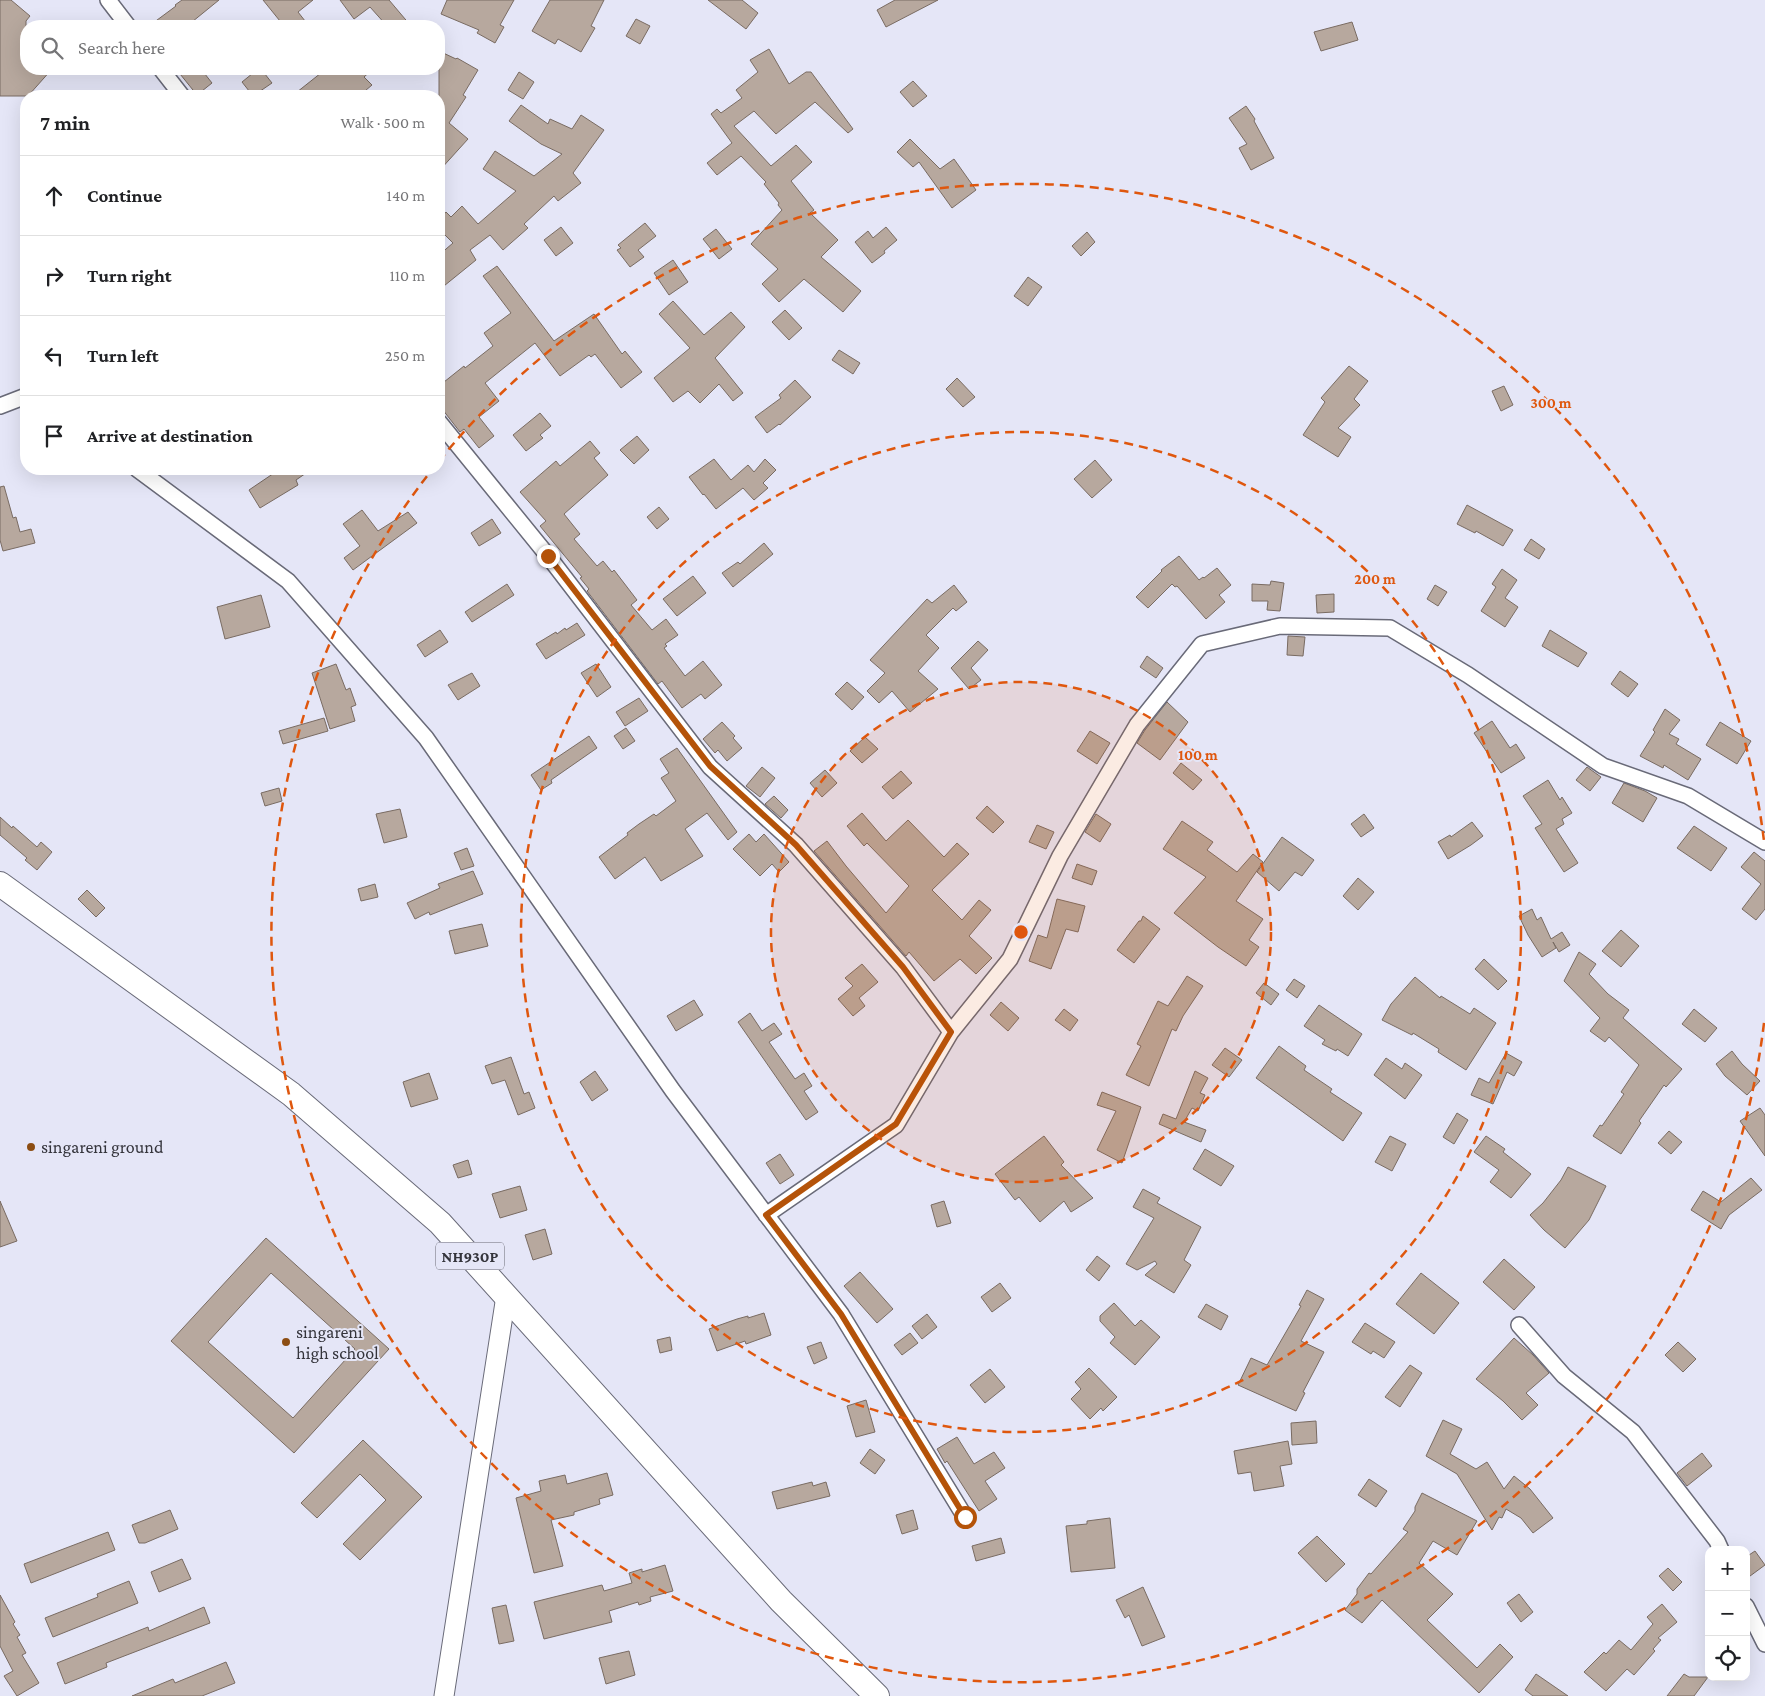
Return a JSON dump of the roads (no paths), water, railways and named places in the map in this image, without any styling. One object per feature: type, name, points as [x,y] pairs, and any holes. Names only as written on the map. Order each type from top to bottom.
[{"type":"highway","name":"NH930P","points":[[0,884],[290,1094],[440,1223],[781,1601],[877,1696]]},
{"type":"street","points":[[108,0],[123,20]]},
{"type":"street","points":[[166,75],[177,90]]},
{"type":"street","points":[[0,406],[20,398]]},
{"type":"street","points":[[445,429],[548,556],[710,766],[796,845],[903,967],[951,1032]]},
{"type":"street","points":[[145,475],[288,581],[426,738],[673,1091],[841,1314],[965,1517]]},
{"type":"street","points":[[766,1215],[896,1124],[951,1032],[1010,959],[1060,856],[1137,725],[1202,644],[1280,626],[1390,628],[1468,675],[1604,766],[1688,796],[1765,842]]},
{"type":"street","points":[[444,1696],[506,1296]]},
{"type":"street","points":[[1519,1325],[1564,1376],[1633,1432],[1719,1546]]},
{"type":"street","points":[[1750,1614],[1765,1644]]},
{"type":"place","name":"singareni ground","points":[[31,1147]]},
{"type":"place","name":"singareni high school","points":[[286,1342]]}]
